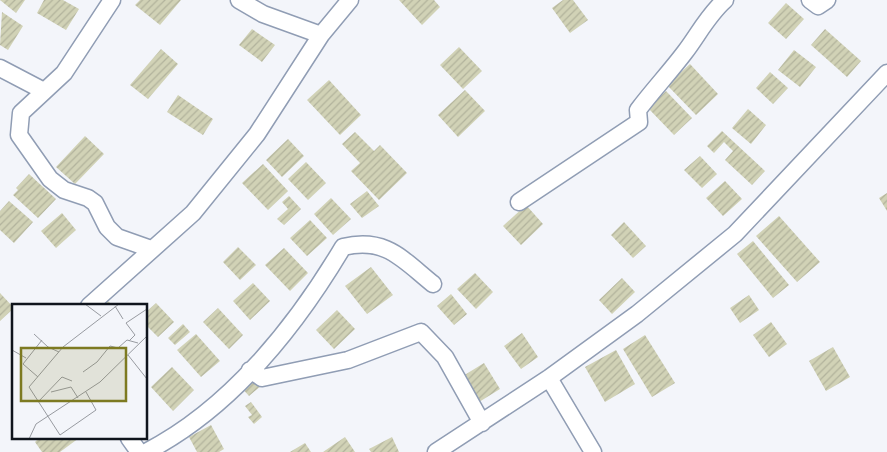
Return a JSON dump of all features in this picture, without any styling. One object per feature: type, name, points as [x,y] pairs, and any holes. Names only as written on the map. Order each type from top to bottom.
[{"type":"street","points":[[112,0],[64,73],[21,113],[19,136],[50,180],[64,190],[88,198],[95,203],[107,227],[117,237],[151,249]]},
{"type":"street","points":[[239,0],[263,14],[321,35]]},
{"type":"street","points":[[91,304],[193,213],[256,134],[321,35],[350,0]]},
{"type":"street","points":[[519,202],[639,122],[638,110],[684,53],[716,7],[725,0]]},
{"type":"street","points":[[810,0],[818,6],[827,0]]},
{"type":"street","points":[[0,68],[44,91]]},
{"type":"street","points":[[436,452],[549,378],[637,314],[735,234],[887,73]]},
{"type":"street","points":[[146,452],[193,425],[250,370],[293,323],[344,247],[360,243],[388,248],[433,284]]},
{"type":"street","points":[[250,370],[262,378],[348,360],[421,332],[446,357],[482,423]]},
{"type":"street","points":[[549,378],[593,452]]},
{"type":"street","points":[[130,440],[139,452]]},
{"type":"building","points":[[0,0],[25,0],[16,13]]},
{"type":"building","points":[[44,0],[63,0],[79,9],[66,30],[37,13]]},
{"type":"building","points":[[140,0],[181,0],[160,25],[135,5]]},
{"type":"building","points":[[399,0],[434,0],[440,7],[422,25]]},
{"type":"building","points":[[563,0],[573,0],[588,20],[570,33],[552,8]]},
{"type":"building","points":[[786,3],[804,19],[786,39],[768,23]]},
{"type":"building","points":[[2,12],[23,26],[8,50],[0,45]]},
{"type":"building","points":[[252,29],[275,45],[262,62],[239,45]]},
{"type":"building","points":[[825,29],[861,61],[847,77],[811,45]]},
{"type":"building","points":[[459,47],[482,71],[463,89],[440,65]]},
{"type":"building","points":[[161,49],[178,64],[148,99],[130,85]]},
{"type":"building","points":[[794,50],[816,67],[800,87],[778,70]]},
{"type":"building","points":[[690,64],[718,94],[696,115],[667,85]]},
{"type":"building","points":[[770,72],[788,88],[773,104],[756,88]]},
{"type":"building","points":[[329,80],[361,115],[340,135],[307,100]]},
{"type":"building","points":[[465,90],[485,111],[458,137],[438,115]]},
{"type":"building","points":[[666,91],[692,118],[674,135],[648,108]]},
{"type":"building","points":[[178,95],[213,119],[203,135],[167,112]]},
{"type":"building","points":[[748,109],[766,125],[751,144],[732,128]]},
{"type":"building","points":[[722,131],[765,171],[752,185],[725,160],[733,151],[724,142],[714,153],[707,146]]},
{"type":"building","points":[[355,132],[374,151],[380,145],[407,173],[379,200],[351,171],[360,163],[342,144]]},
{"type":"building","points":[[85,136],[104,154],[75,184],[56,167]]},
{"type":"building","points":[[288,139],[304,156],[282,177],[266,160]]},
{"type":"building","points":[[700,156],[717,174],[702,188],[684,170]]},
{"type":"building","points":[[306,162],[326,183],[308,200],[288,179]]},
{"type":"building","points":[[263,164],[288,191],[268,210],[242,183]]},
{"type":"building","points":[[29,174],[56,199],[38,218],[13,195],[18,190],[16,188]]},
{"type":"building","points":[[725,181],[742,199],[723,216],[706,198]]},
{"type":"building","points":[[367,191],[379,206],[362,218],[350,204]]},
{"type":"building","points":[[887,193],[887,211],[879,198]]},
{"type":"building","points":[[289,196],[301,209],[284,225],[277,219],[288,209],[282,202]]},
{"type":"building","points":[[331,198],[351,219],[333,235],[314,214]]},
{"type":"building","points":[[9,201],[33,222],[14,243],[0,230],[0,211]]},
{"type":"building","points":[[526,205],[543,224],[521,245],[503,226]]},
{"type":"building","points":[[62,213],[76,230],[56,248],[41,231]]},
{"type":"building","points":[[779,216],[820,262],[797,282],[756,236]]},
{"type":"building","points":[[310,220],[327,238],[307,256],[290,238]]},
{"type":"building","points":[[624,222],[646,246],[633,258],[611,235]]},
{"type":"building","points":[[753,241],[789,285],[773,298],[737,254]]},
{"type":"building","points":[[238,247],[256,265],[240,280],[223,262]]},
{"type":"building","points":[[284,248],[308,273],[290,291],[265,265]]},
{"type":"building","points":[[371,267],[393,295],[367,314],[345,286]]},
{"type":"building","points":[[475,273],[493,292],[476,309],[457,289]]},
{"type":"building","points":[[622,278],[635,292],[612,314],[599,300]]},
{"type":"building","points":[[253,283],[270,301],[250,320],[233,301]]},
{"type":"building","points":[[0,293],[12,306],[12,310],[0,321]]},
{"type":"building","points":[[451,294],[467,314],[454,325],[437,306]]},
{"type":"building","points":[[749,295],[759,310],[740,323],[730,308]]},
{"type":"building","points":[[156,303],[174,322],[158,337],[148,327],[148,310]]},
{"type":"building","points":[[218,308],[243,335],[229,349],[203,322]]},
{"type":"building","points":[[337,310],[355,329],[334,349],[316,330]]},
{"type":"building","points":[[771,322],[787,344],[769,357],[753,335]]},
{"type":"building","points":[[183,324],[190,332],[175,345],[168,338]]},
{"type":"building","points":[[522,333],[538,357],[521,369],[504,346]]},
{"type":"building","points":[[196,334],[220,361],[201,377],[177,350]]},
{"type":"building","points":[[645,335],[675,383],[652,397],[623,349]]},
{"type":"building","points":[[833,347],[850,377],[826,391],[809,361]]},
{"type":"building","points":[[616,350],[635,384],[605,402],[585,367]]},
{"type":"building","points":[[484,363],[500,389],[479,402],[463,376]]},
{"type":"building","points":[[172,367],[194,390],[173,411],[151,387]]},
{"type":"building","points":[[252,375],[262,385],[249,396],[240,386]]},
{"type":"building","points":[[251,402],[262,417],[254,424],[248,417],[252,415],[245,406]]},
{"type":"building","points":[[211,425],[224,449],[219,452],[197,452],[189,437]]},
{"type":"building","points":[[345,437],[355,452],[323,452]]},
{"type":"building","points":[[392,437],[399,452],[371,452],[369,449]]},
{"type":"building","points":[[37,440],[76,440],[60,452],[42,452],[35,442]]},
{"type":"building","points":[[305,443],[311,452],[290,452]]}]
